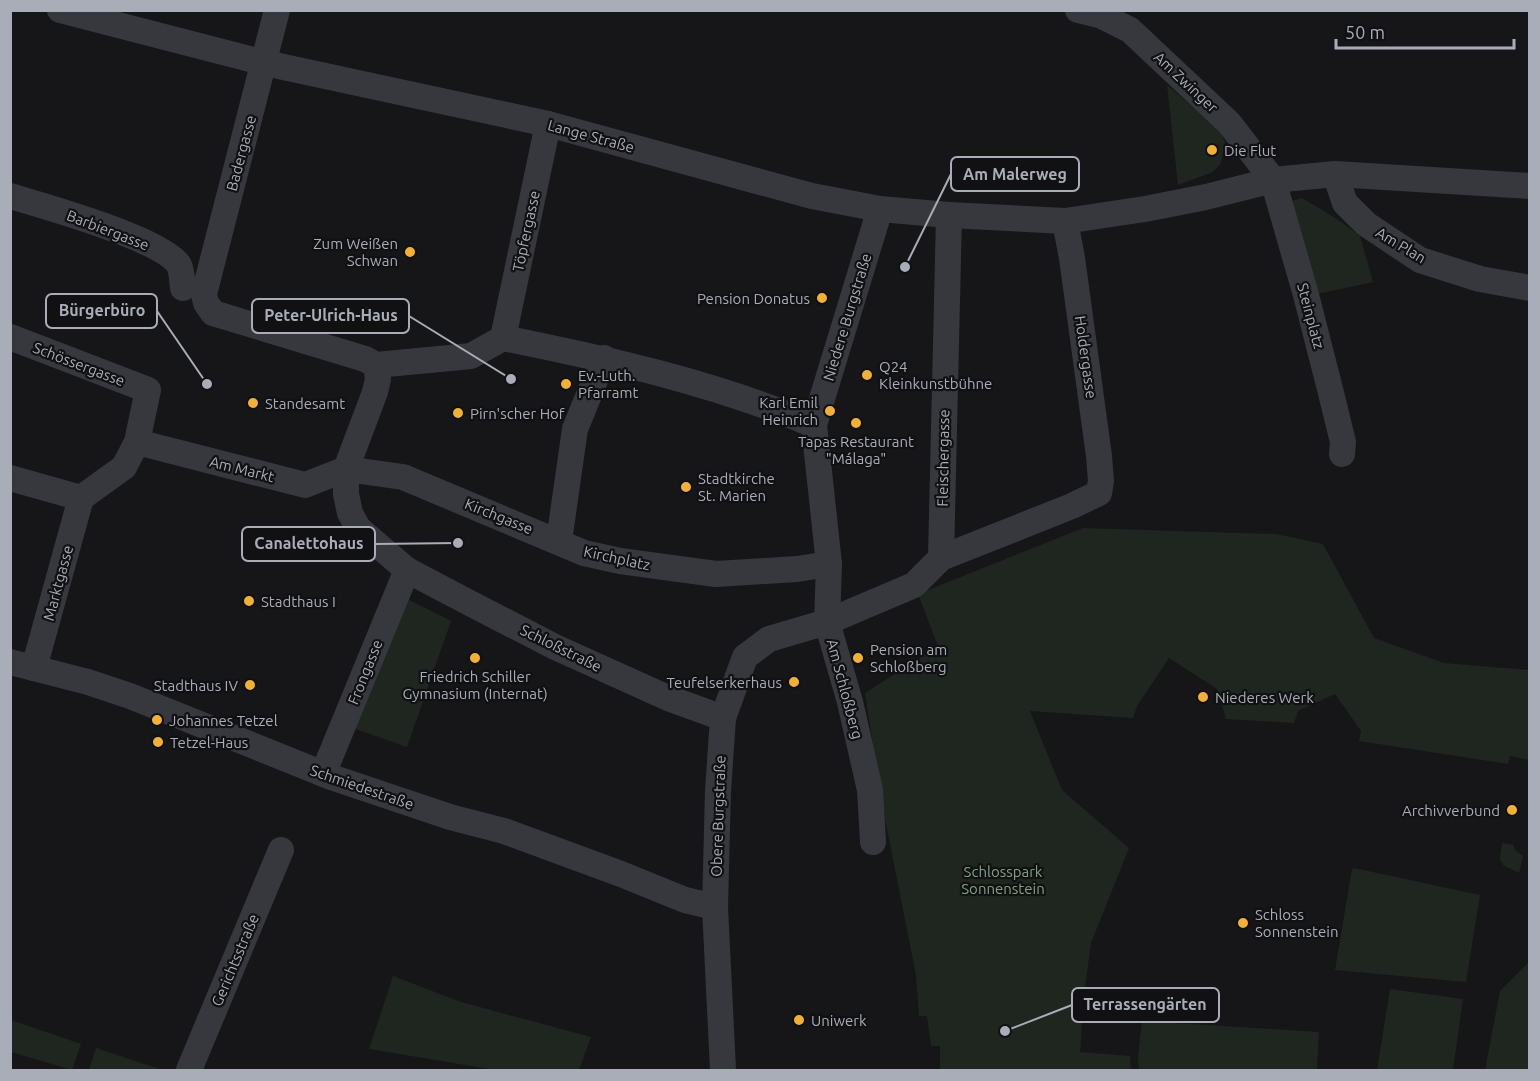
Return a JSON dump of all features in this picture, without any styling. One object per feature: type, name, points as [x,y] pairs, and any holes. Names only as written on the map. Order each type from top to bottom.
[{"type":"street","name":"Lange Straße","points":[[60,10],[265,63],[548,124],[812,196],[879,209],[1065,221],[1206,197],[1273,180]]},
{"type":"street","name":"Badergasse","points":[[193,291],[265,63],[278,10]]},
{"type":"street","name":"Am Zwinger","points":[[1078,10],[1102,16],[1130,30],[1229,123],[1273,180]]},
{"type":"street","name":"Töpfergasse","points":[[503,338],[548,124]]},
{"type":"street","points":[[1273,180],[1335,174],[1530,186]]},
{"type":"street","name":"Am Plan","points":[[1335,174],[1345,203],[1366,224],[1420,260],[1480,279],[1530,288]]},
{"type":"street","name":"Steinplatz","points":[[1273,180],[1322,357],[1343,442],[1342,454]]},
{"type":"street","name":"Barbiergasse","points":[[10,196],[94,223],[170,255],[180,267],[193,291]]},
{"type":"street","name":"Niedere Burgstraße","points":[[814,425],[879,209]]},
{"type":"street","name":"Fleischergasse","points":[[941,558],[949,215]]},
{"type":"street","name":"Holdergasse","points":[[1065,221],[1099,456],[1101,481],[1099,493]]},
{"type":"street","points":[[193,291],[213,313],[365,359],[376,365],[471,356],[503,338],[604,358],[767,405],[814,425],[829,564],[828,622]]},
{"type":"street","name":"Schössergasse","points":[[10,337],[148,390],[137,442]]},
{"type":"street","points":[[560,541],[575,429],[604,358]]},
{"type":"street","points":[[376,365],[378,379],[375,392],[346,469],[348,503],[350,513],[358,528],[405,569]]},
{"type":"street","points":[[10,478],[81,498],[124,467],[137,442]]},
{"type":"street","name":"Am Markt","points":[[137,442],[305,485],[346,469],[404,477],[438,491]]},
{"type":"street","name":"Kirchgasse","points":[[438,491],[560,541]]},
{"type":"street","name":"Am Schloßberg","points":[[873,842],[870,790],[850,702],[828,622],[914,585],[941,558],[1099,493]]},
{"type":"street","name":"Marktgasse","points":[[22,665],[81,498]]},
{"type":"street","name":"Kirchplatz","points":[[560,541],[584,553],[620,561],[716,574],[797,569],[829,564]]},
{"type":"street","name":"Schloßstraße","points":[[405,569],[555,647],[668,698],[723,718]]},
{"type":"street","name":"Frongasse","points":[[327,776],[405,569]]},
{"type":"street","name":"Obere Burgstraße","points":[[723,1071],[715,907],[718,790],[723,718],[745,657],[769,639],[828,622]]},
{"type":"street","name":"Schmiedestraße","points":[[22,665],[130,696],[327,776],[450,817],[504,831],[685,900],[715,907]]},
{"type":"street","name":"Gerichtsstraße","points":[[189,1071],[281,850]]},
{"type":"green space","points":[[1167,85],[1219,129],[1225,142],[1221,163],[1213,172],[1178,185]]},
{"type":"green space","points":[[1302,198],[1360,236],[1373,282],[1317,294],[1292,201]]},
{"type":"green space","name":"Schlosspark Sonnenstein","points":[[1083,528],[1276,534],[1323,544],[1374,638],[1444,663],[1529,670],[1529,760],[1510,756],[1508,764],[1359,741],[1361,731],[1335,694],[1298,711],[1294,723],[1226,719],[1217,689],[1169,658],[1137,706],[1133,718],[1030,711],[1062,790],[1129,848],[1091,943],[1080,1052],[1130,1056],[1131,1070],[940,1070],[940,1046],[931,1046],[927,1016],[919,1016],[916,975],[882,804],[865,693],[938,646],[918,594]]},
{"type":"green space","points":[[409,600],[451,621],[407,747],[350,727],[398,604]]},
{"type":"green space","points":[[1502,843],[1513,845],[1515,850],[1523,856],[1519,873],[1503,865],[1500,859]]},
{"type":"green space","points":[[1354,868],[1480,895],[1466,982],[1335,970]]},
{"type":"green space","points":[[1529,962],[1529,1070],[1485,1070],[1500,991]]},
{"type":"green space","points":[[393,976],[461,1002],[591,1037],[579,1070],[495,1070],[369,1049]]},
{"type":"green space","points":[[1390,989],[1463,999],[1453,1070],[1377,1070]]},
{"type":"green space","points":[[11,1020],[81,1044],[72,1070],[11,1052]]},
{"type":"green space","points":[[1142,1021],[1319,1032],[1317,1070],[1139,1070],[1138,1056]]},
{"type":"green space","points":[[96,1048],[163,1070],[89,1070]]},
{"type":"place","name":"Die Flut","points":[[1212,150]]},
{"type":"place","name":"Zum Weißen Schwan","points":[[410,252]]},
{"type":"place","name":"Am Malerweg","points":[[905,267]]},
{"type":"place","name":"Pension Donatus","points":[[822,298]]},
{"type":"place","name":"Q24 Kleinkunstbühne","points":[[867,375]]},
{"type":"place","name":"Peter-Ulrich-Haus","points":[[511,379]]},
{"type":"place","name":"Bürgerbüro","points":[[207,384]]},
{"type":"place","name":"Ev.-Luth. Pfarramt","points":[[566,384]]},
{"type":"place","name":"Standesamt","points":[[253,403]]},
{"type":"place","name":"Karl Emil Heinrich","points":[[830,411]]},
{"type":"place","name":"Pirn'scher Hof","points":[[458,413]]},
{"type":"place","name":"Tapas Restaurant \"Málaga\"","points":[[856,423]]},
{"type":"place","name":"Stadtkirche St. Marien","points":[[686,487]]},
{"type":"place","name":"Canalettohaus","points":[[458,543]]},
{"type":"place","name":"Stadthaus I","points":[[249,601]]},
{"type":"place","name":"Friedrich Schiller Gymnasium (Internat)","points":[[475,658]]},
{"type":"place","name":"Pension am Schloßberg","points":[[858,658]]},
{"type":"place","name":"Teufelserkerhaus","points":[[794,682]]},
{"type":"place","name":"Stadthaus IV","points":[[250,685]]},
{"type":"place","name":"Niederes Werk","points":[[1203,697]]},
{"type":"place","name":"Johannes Tetzel","points":[[157,720]]},
{"type":"place","name":"Tetzel-Haus","points":[[158,742]]},
{"type":"place","name":"Archivverbund","points":[[1512,810]]},
{"type":"place","name":"Schloss Sonnenstein","points":[[1243,923]]},
{"type":"place","name":"Uniwerk","points":[[799,1020]]},
{"type":"place","name":"Terrassengärten","points":[[1005,1031]]}]
